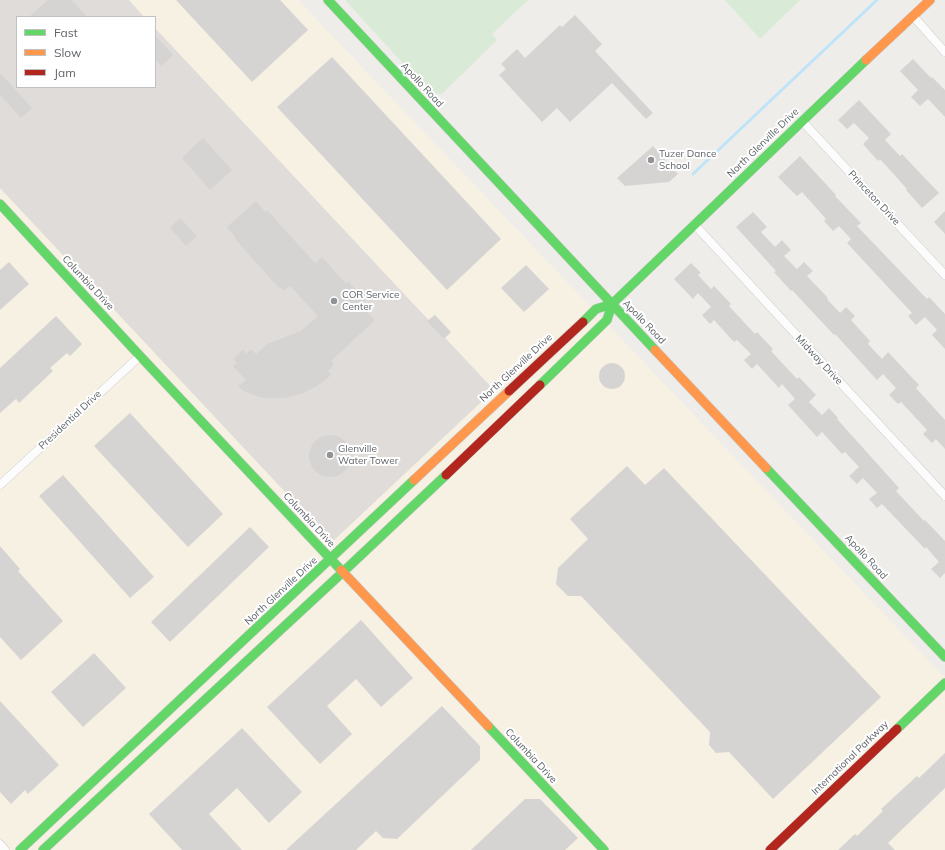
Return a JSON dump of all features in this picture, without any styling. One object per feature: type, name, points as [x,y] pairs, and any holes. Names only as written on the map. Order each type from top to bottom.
[{"type":"street","name":"Apollo Road","points":[[328,0],[945,657]]},
{"type":"street","name":"North Glenville Drive","points":[[20,850],[596,309],[612,304],[930,0]]},
{"type":"street","points":[[912,16],[945,52]]},
{"type":"street","name":"Princeton Drive","points":[[802,121],[945,275]]},
{"type":"street","name":"Columbia Drive","points":[[0,204],[140,356],[604,850]]},
{"type":"street","name":"Midway Drive","points":[[694,224],[945,496]]},
{"type":"street","name":"North Glenville Drive","points":[[43,850],[343,572],[500,424],[607,320],[612,304]]},
{"type":"street","name":"Presidential Drive","points":[[0,484],[140,356]]},
{"type":"street","points":[[487,411],[500,424]]},
{"type":"street","name":"International Parkway","points":[[770,850],[945,683]]},
{"type":"street","points":[[0,844],[5,850]]},
{"type":"shaded area","points":[[0,0],[298,0],[945,678],[945,850],[0,850]]},
{"type":"shaded area","points":[[0,0],[129,0],[143,16],[16,16],[16,88],[156,88],[156,29],[494,390],[332,542],[0,188]]},
{"type":"green space","points":[[345,0],[528,0],[492,34],[497,40],[442,94],[430,93]]},
{"type":"green space","points":[[725,0],[800,0],[760,39]]},
{"type":"building","points":[[48,0],[72,0],[86,16],[30,16]]},
{"type":"building","points":[[176,0],[280,0],[308,30],[252,82]]},
{"type":"building","points":[[575,15],[602,44],[595,51],[653,113],[646,119],[612,83],[570,122],[557,108],[542,122],[499,75],[506,69],[501,64],[517,49],[525,58],[560,25],[562,27]]},
{"type":"building","points":[[156,36],[173,55],[161,66],[156,60]]},
{"type":"building","points":[[332,57],[501,239],[447,290],[277,107]]},
{"type":"building","points":[[913,59],[945,90],[945,117],[928,99],[920,106],[911,97],[918,90],[900,71]]},
{"type":"building","points":[[0,73],[32,108],[21,118],[0,95]]},
{"type":"building","points":[[859,100],[891,134],[885,140],[900,156],[902,154],[939,193],[922,208],[880,159],[878,161],[863,144],[869,138],[854,123],[847,129],[838,120]]},
{"type":"building","points":[[203,138],[232,170],[210,190],[182,158]]},
{"type":"building","name":"Tuzer Dance School","points":[[653,146],[678,174],[669,182],[625,186],[617,178]]},
{"type":"building","points":[[800,156],[861,223],[857,226],[927,299],[929,297],[945,314],[945,349],[932,335],[937,330],[925,317],[916,325],[908,316],[912,313],[847,243],[851,239],[839,226],[833,231],[824,221],[826,219],[802,192],[797,196],[778,177]]},
{"type":"building","name":"COR Service Center","points":[[256,201],[265,212],[267,210],[315,263],[322,257],[346,284],[348,281],[356,290],[359,288],[368,298],[360,305],[375,320],[331,361],[334,365],[328,371],[331,375],[324,381],[301,394],[284,398],[259,397],[244,391],[238,386],[246,380],[233,366],[237,363],[233,359],[243,350],[246,354],[251,349],[256,354],[267,344],[301,331],[318,316],[290,286],[284,291],[280,286],[279,288],[235,239],[236,238],[227,227]]},
{"type":"building","points":[[945,211],[945,234],[934,222]]},
{"type":"building","points":[[753,212],[767,227],[761,232],[775,247],[782,240],[791,250],[784,256],[797,269],[804,262],[813,271],[807,276],[840,313],[846,307],[855,316],[851,320],[870,341],[868,344],[882,359],[888,352],[919,385],[916,388],[945,420],[945,449],[936,439],[932,443],[923,434],[927,430],[901,402],[898,404],[889,395],[896,388],[883,374],[877,380],[835,334],[834,335],[792,290],[791,291],[774,272],[776,271],[736,227]]},
{"type":"building","points":[[180,218],[197,236],[186,246],[170,228]]},
{"type":"building","points":[[9,262],[29,284],[0,310],[0,270]]},
{"type":"building","points":[[691,263],[701,273],[698,275],[711,289],[714,286],[731,304],[729,306],[755,334],[757,332],[773,349],[771,351],[797,379],[799,377],[816,395],[809,402],[822,415],[829,408],[838,418],[837,419],[899,488],[896,491],[945,541],[945,573],[940,578],[931,569],[939,562],[926,547],[925,549],[882,504],[877,508],[869,499],[877,493],[863,478],[857,484],[849,476],[859,467],[845,452],[842,454],[822,432],[817,437],[788,405],[795,399],[782,384],[779,388],[757,364],[752,369],[744,360],[751,354],[737,340],[734,342],[714,320],[710,324],[702,315],[711,307],[698,293],[693,299],[674,279]]},
{"type":"building","points":[[526,265],[549,289],[524,312],[501,288]]},
{"type":"building","points":[[435,315],[451,332],[444,339],[427,321]]},
{"type":"building","points":[[56,316],[82,344],[70,356],[67,353],[50,368],[53,371],[19,403],[16,399],[0,413],[0,368]]},
{"type":"building","points":[[612,363],[621,367],[625,376],[621,385],[612,389],[603,385],[599,376],[603,367]]},
{"type":"building","points":[[130,413],[223,514],[188,547],[94,446]]},
{"type":"building","name":"Glenville Water Tower","points":[[326,435],[334,435],[342,438],[348,444],[351,456],[348,468],[342,474],[334,477],[326,477],[318,474],[312,468],[309,460],[309,452],[312,444],[318,438]]},
{"type":"building","points":[[627,466],[645,485],[664,468],[881,697],[773,799],[729,752],[716,753],[709,745],[710,732],[581,596],[568,596],[556,584],[558,568],[588,539],[570,519]]},
{"type":"building","points":[[63,475],[154,577],[130,598],[39,496]]},
{"type":"building","points":[[250,527],[269,547],[170,642],[151,622]]},
{"type":"building","points":[[0,546],[20,569],[18,571],[63,621],[21,660],[0,637]]},
{"type":"building","points":[[361,620],[413,678],[381,707],[356,679],[327,706],[352,734],[320,764],[267,707]]},
{"type":"building","points":[[94,653],[126,688],[83,727],[51,692]]},
{"type":"building","points":[[0,701],[59,765],[28,794],[25,790],[11,804],[0,792]]},
{"type":"building","points":[[442,706],[480,746],[480,760],[397,839],[383,838],[376,831],[356,850],[286,850]]},
{"type":"building","points":[[242,728],[302,792],[269,823],[237,788],[209,814],[242,850],[182,850],[149,814]]},
{"type":"building","points":[[945,753],[945,788],[888,843],[895,850],[838,850],[855,834],[857,836],[883,811],[881,809],[917,776],[919,778]]},
{"type":"building","points":[[525,799],[540,799],[578,838],[565,850],[471,850]]},
{"type":"waterway","points":[[693,174],[877,0]]},
{"type":"traffic: fast","points":[[328,0],[655,350]]},
{"type":"traffic: fast","points":[[583,322],[596,309],[612,304],[866,60]]},
{"type":"traffic: fast","points":[[0,204],[341,570]]},
{"type":"traffic: fast","points":[[540,385],[607,320],[612,304]]},
{"type":"traffic: fast","points":[[766,468],[945,657]]},
{"type":"traffic: fast","points":[[43,850],[446,475]]},
{"type":"traffic: fast","points":[[20,850],[414,480]]},
{"type":"traffic: fast","points":[[897,729],[945,683]]},
{"type":"traffic: fast","points":[[488,726],[604,850]]},
{"type":"traffic: slow","points":[[866,60],[930,0]]},
{"type":"traffic: slow","points":[[655,350],[766,468]]},
{"type":"traffic: slow","points":[[414,480],[509,391]]},
{"type":"traffic: slow","points":[[341,570],[488,726]]},
{"type":"traffic: jam","points":[[509,391],[583,322]]},
{"type":"traffic: jam","points":[[446,475],[540,385]]},
{"type":"traffic: jam","points":[[770,850],[897,729]]},
{"type":"place","name":"Tuzer Dance School","points":[[651,160]]},
{"type":"place","name":"COR Service Center","points":[[334,301]]},
{"type":"place","name":"Glenville Water Tower","points":[[330,455]]}]
